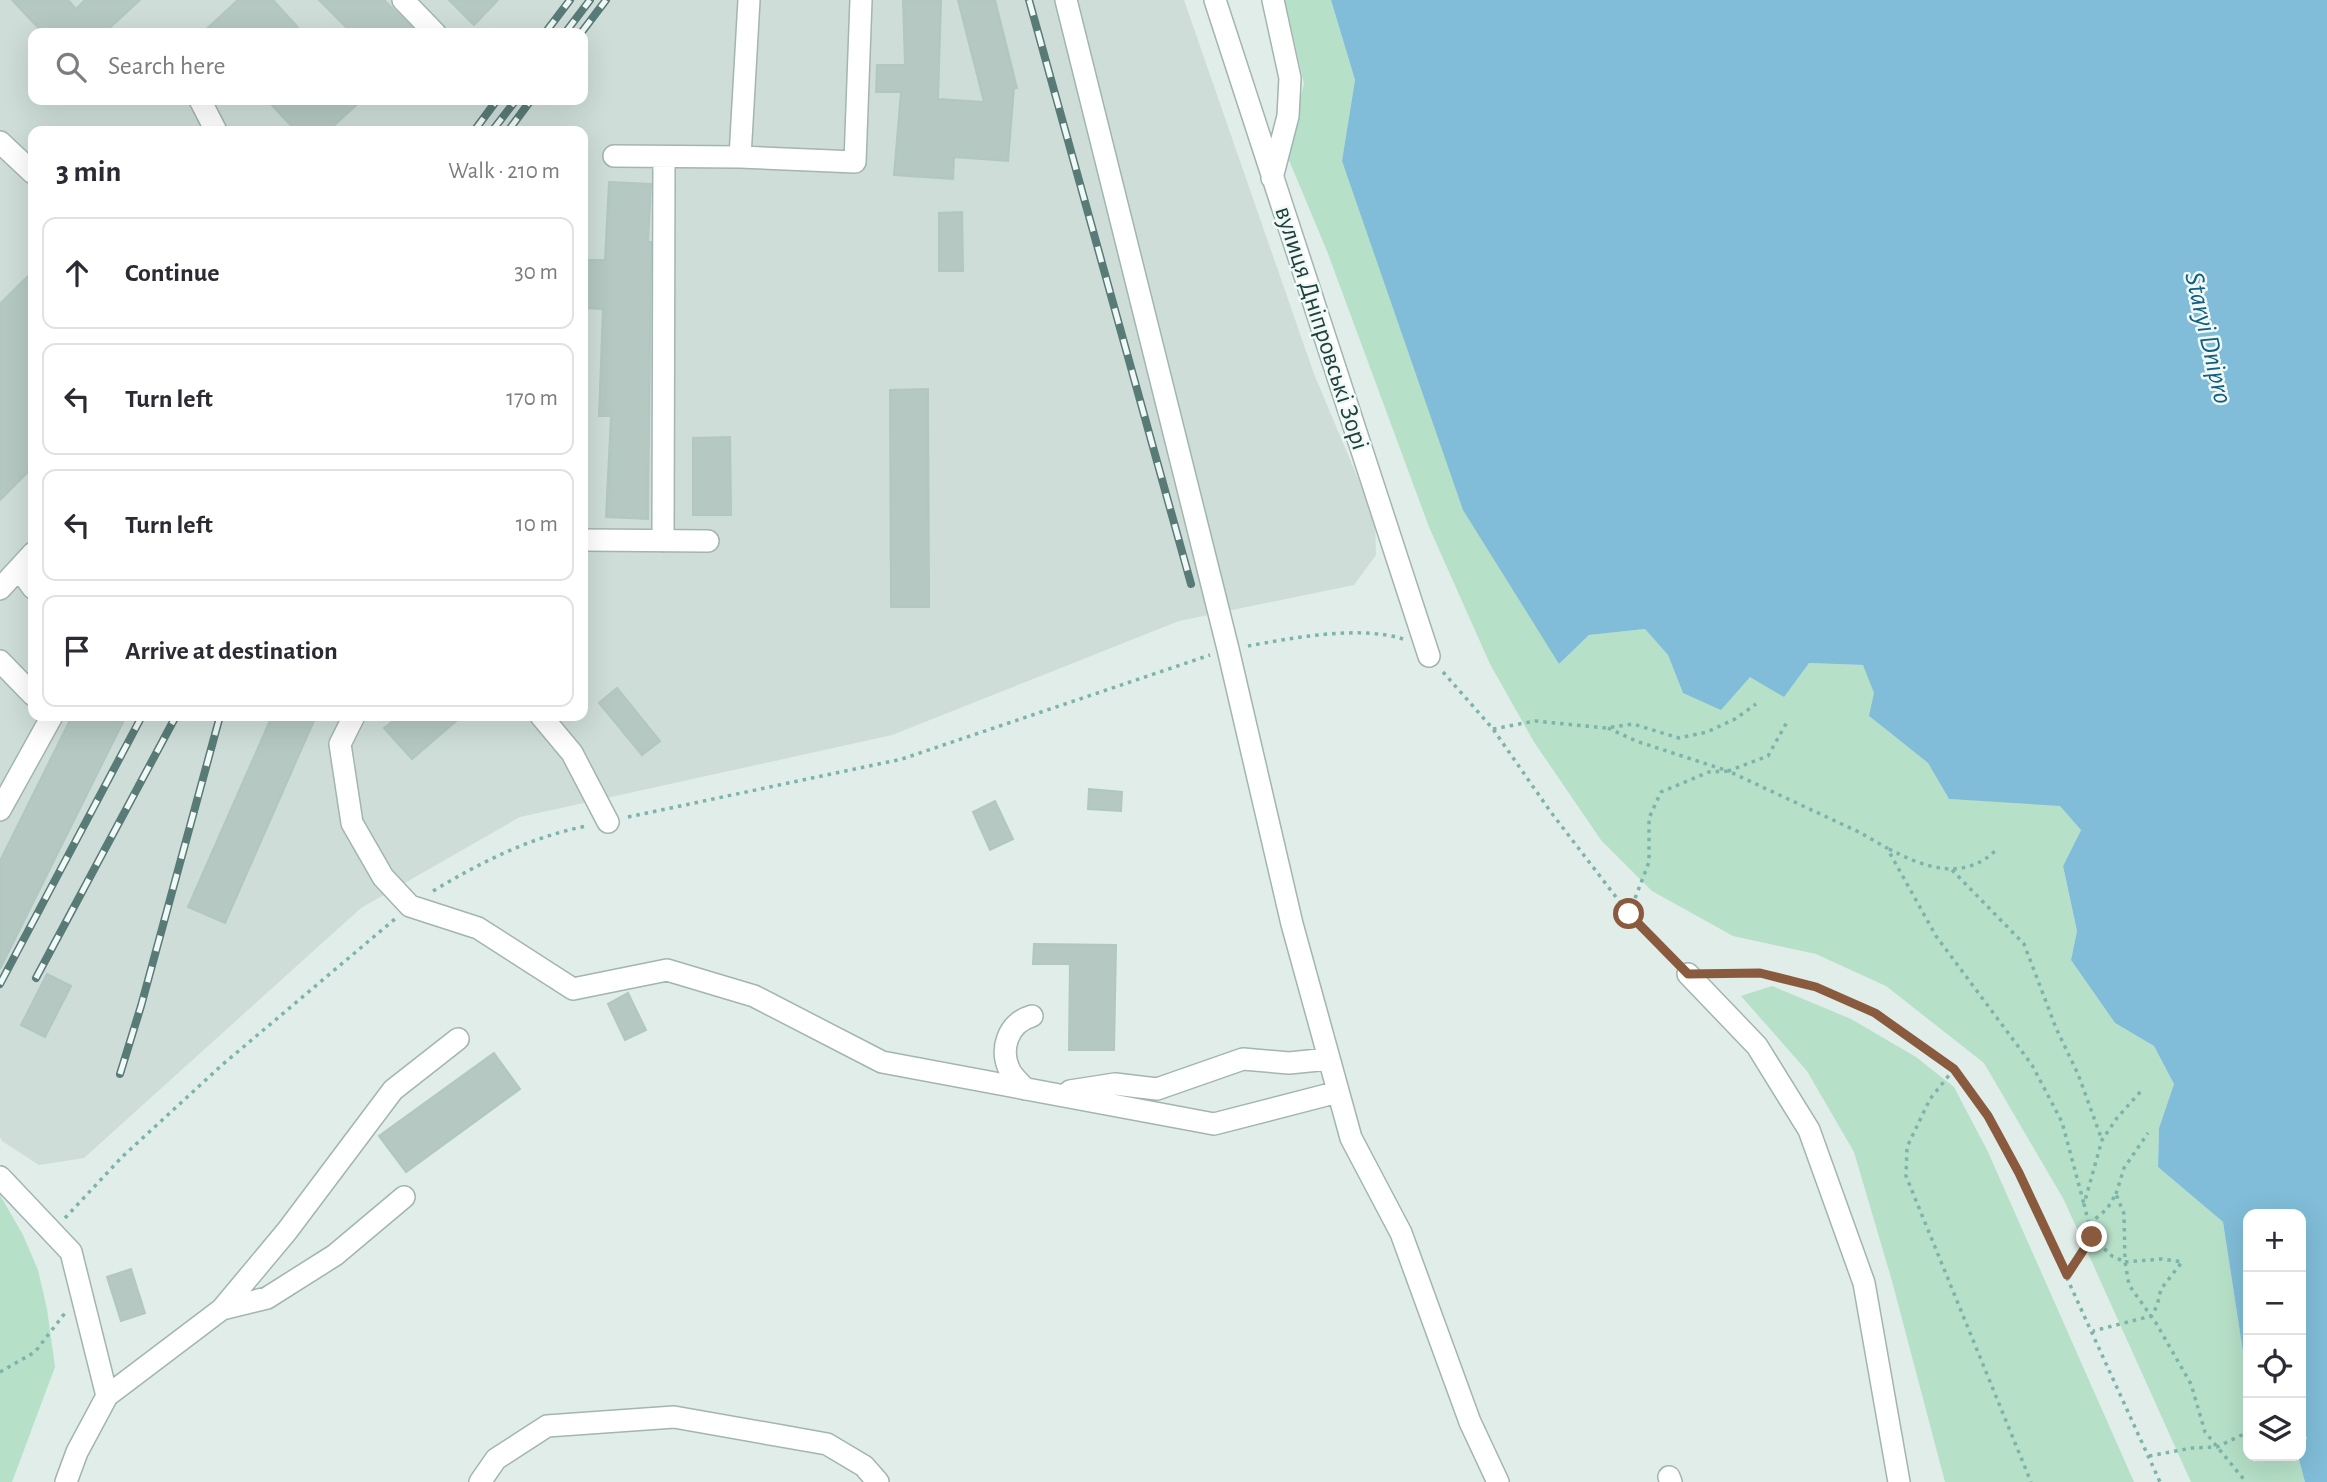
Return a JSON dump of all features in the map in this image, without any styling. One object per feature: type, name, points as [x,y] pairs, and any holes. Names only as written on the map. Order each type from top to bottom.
[{"type":"street","points":[[403,0],[430,28]]},
{"type":"street","points":[[740,157],[749,0]]},
{"type":"street","points":[[614,156],[740,157],[855,162],[861,0]]},
{"type":"street","points":[[1066,0],[1228,649],[1292,924],[1351,1138],[1401,1233],[1470,1422],[1497,1482]]},
{"type":"street","name":"вулиця Дніпровські Зорі","points":[[1215,0],[1429,656]]},
{"type":"street","points":[[1272,178],[1288,116],[1290,78],[1273,0]]},
{"type":"street","points":[[203,105],[213,126]]},
{"type":"street","points":[[0,142],[28,168]]},
{"type":"street","points":[[663,541],[664,156]]},
{"type":"street","points":[[588,540],[708,541]]},
{"type":"street","points":[[0,589],[28,560]]},
{"type":"street","points":[[20,570],[28,581]]},
{"type":"street","points":[[0,661],[28,690]]},
{"type":"street","points":[[0,810],[49,721]]},
{"type":"street","points":[[352,721],[340,744],[352,823],[383,877],[410,905],[478,928],[573,989],[667,970],[754,996],[882,1062],[1214,1124],[1338,1091]]},
{"type":"street","points":[[545,721],[572,753],[608,822]]},
{"type":"street","points":[[1688,974],[1757,1046],[1809,1130],[1864,1283],[1899,1482]]},
{"type":"street","points":[[1025,1089],[1010,1072],[1006,1051],[1010,1032],[1019,1019],[1032,1016]]},
{"type":"street","points":[[66,1482],[77,1452],[107,1396],[222,1309],[287,1231],[393,1090],[458,1039]]},
{"type":"street","points":[[1054,1094],[1115,1084],[1157,1089],[1243,1059],[1289,1063],[1329,1059]]},
{"type":"street","points":[[0,1177],[71,1252],[107,1396]]},
{"type":"street","points":[[222,1309],[267,1298],[335,1255],[404,1197]]},
{"type":"street","points":[[480,1482],[496,1459],[547,1426],[674,1417],[827,1444],[864,1466],[878,1482]]},
{"type":"path","points":[[52,1232],[122,1157],[212,1074],[410,905],[479,863],[556,833],[902,759],[1228,649],[1319,634],[1390,635],[1420,645],[1493,729],[1550,811],[1629,914],[1688,974],[1760,973],[1816,987],[1875,1013],[1954,1069],[1988,1116],[2019,1173],[2160,1482]]},
{"type":"path","points":[[1493,729],[1535,722],[1606,728],[1633,723],[1679,738],[1707,732],[1735,719],[1756,704]]},
{"type":"path","points":[[1629,914],[1648,862],[1648,818],[1661,792],[1709,772],[1728,771],[1768,756],[1787,722]]},
{"type":"path","points":[[1606,728],[1636,741],[1728,771],[1861,833],[1915,863],[1952,870],[1986,860],[1997,849]]},
{"type":"path","points":[[1887,848],[1936,936],[2032,1065],[2062,1122],[2092,1237],[2112,1256],[2125,1262],[2162,1259],[2182,1262],[2161,1289],[2157,1306],[2151,1316],[2093,1331]]},
{"type":"path","points":[[1952,870],[2024,944],[2051,1017],[2078,1074],[2102,1140]]},
{"type":"path","points":[[1954,1069],[1930,1099],[1907,1147],[1906,1176],[2031,1482]]},
{"type":"path","points":[[2084,1204],[2102,1140],[2141,1091]]},
{"type":"path","points":[[2089,1224],[2107,1209],[2116,1194],[2124,1168],[2148,1133]]},
{"type":"path","points":[[2116,1194],[2124,1214],[2125,1262],[2129,1285],[2151,1316],[2191,1384],[2205,1432],[2246,1482]]},
{"type":"path","points":[[2067,1275],[2092,1237]]},
{"type":"path","points":[[0,1372],[35,1352],[81,1292]]},
{"type":"path","points":[[2148,1456],[2192,1448],[2217,1447],[2243,1434]]},
{"type":"shaded area","points":[[0,0],[1184,0],[1314,374],[1375,519],[1376,555],[1354,585],[1179,621],[892,735],[520,817],[361,908],[84,1158],[39,1165],[2,1141]]},
{"type":"green space","points":[[1285,0],[1331,0],[1355,80],[1342,162],[1559,664],[1589,635],[1645,629],[1668,655],[1683,693],[1809,663],[1864,665],[1874,693],[1870,717],[1928,763],[1949,799],[2060,805],[2081,830],[2063,866],[2077,931],[2071,960],[2115,1023],[2154,1046],[2174,1084],[2159,1128],[2158,1167],[2223,1222],[2243,1352],[2243,1461],[2299,1461],[2305,1482],[2191,1482],[2064,1200],[1984,1063],[1886,986],[1816,954],[1733,936],[1652,891],[1601,840],[1534,742],[1490,664],[1429,527],[1327,251],[1286,153],[1304,84]]},
{"type":"green space","points":[[1772,986],[1851,1019],[1916,1057],[1954,1087],[1988,1152],[2134,1482],[1945,1482],[1892,1281],[1854,1152],[1807,1071],[1741,996]]},
{"type":"green space","points":[[0,1195],[23,1235],[38,1270],[47,1309],[55,1367],[12,1482],[0,1482]]},
{"type":"water","name":"Staryi Dnipro","points":[[1331,0],[2327,0],[2327,1482],[2305,1482],[2299,1461],[2306,1461],[2307,1438],[2306,1209],[2243,1209],[2243,1352],[2223,1222],[2158,1167],[2159,1128],[2174,1084],[2154,1046],[2115,1023],[2071,960],[2077,931],[2063,866],[2081,830],[2060,806],[1949,799],[1928,763],[1869,716],[1874,693],[1863,665],[1809,663],[1784,697],[1750,677],[1721,710],[1683,693],[1668,655],[1645,629],[1589,635],[1559,664],[1463,510],[1342,161],[1355,80]]},
{"type":"building","points":[[12,0],[68,0],[76,9],[85,0],[140,0],[109,28],[38,28]]},
{"type":"building","points":[[238,0],[273,0],[298,28],[207,28]]},
{"type":"building","points":[[319,0],[384,0],[412,28],[347,28]]},
{"type":"building","points":[[449,0],[498,0],[474,25]]},
{"type":"building","points":[[903,0],[941,0],[938,99],[984,102],[958,0],[995,0],[1017,88],[1014,88],[1008,161],[954,157],[953,179],[894,175],[901,92],[876,92],[877,65],[905,65]]},
{"type":"building","points":[[272,105],[357,105],[333,126],[291,126]]},
{"type":"building","points":[[609,182],[651,184],[648,242],[651,242],[648,519],[606,517],[611,416],[599,416],[603,309],[588,308],[588,260],[605,260]]},
{"type":"building","points":[[962,212],[963,271],[939,271],[939,213]]},
{"type":"building","points":[[28,276],[28,472],[0,500],[0,304]]},
{"type":"building","points":[[928,389],[929,607],[891,607],[890,390]]},
{"type":"building","points":[[730,437],[731,515],[693,515],[693,438]]},
{"type":"building","points":[[617,688],[660,741],[642,755],[599,703]]},
{"type":"building","points":[[70,721],[124,721],[0,969],[0,861]]},
{"type":"building","points":[[270,721],[314,721],[225,923],[188,907]]},
{"type":"building","points":[[393,721],[456,721],[412,759],[384,728]]},
{"type":"building","points":[[1089,789],[1122,792],[1121,811],[1088,809]]},
{"type":"building","points":[[995,801],[1013,839],[990,850],[973,812]]},
{"type":"building","points":[[1034,944],[1116,945],[1114,1050],[1069,1050],[1070,964],[1033,964]]},
{"type":"building","points":[[47,974],[71,986],[45,1037],[21,1025]]},
{"type":"building","points":[[628,993],[646,1030],[625,1040],[608,1004]]},
{"type":"building","points":[[494,1053],[520,1089],[406,1172],[379,1136]]},
{"type":"building","points":[[131,1269],[145,1313],[121,1321],[107,1277]]},
{"type":"railway","points":[[549,28],[570,0]]},
{"type":"railway","points":[[569,28],[590,0]]},
{"type":"railway","points":[[585,28],[606,0]]},
{"type":"railway","points":[[1029,0],[1191,584]]},
{"type":"railway","points":[[478,126],[493,105]]},
{"type":"railway","points":[[496,126],[512,105]]},
{"type":"railway","points":[[512,126],[527,105]]},
{"type":"railway","points":[[0,984],[139,721]]},
{"type":"railway","points":[[36,978],[173,721]]},
{"type":"railway","points":[[120,1074],[219,721]]},
{"type":"route","points":[[1629,914],[1688,974],[1760,973],[1816,987],[1875,1013],[1954,1069],[1988,1116],[2019,1173],[2067,1275],[2092,1237]]}]
